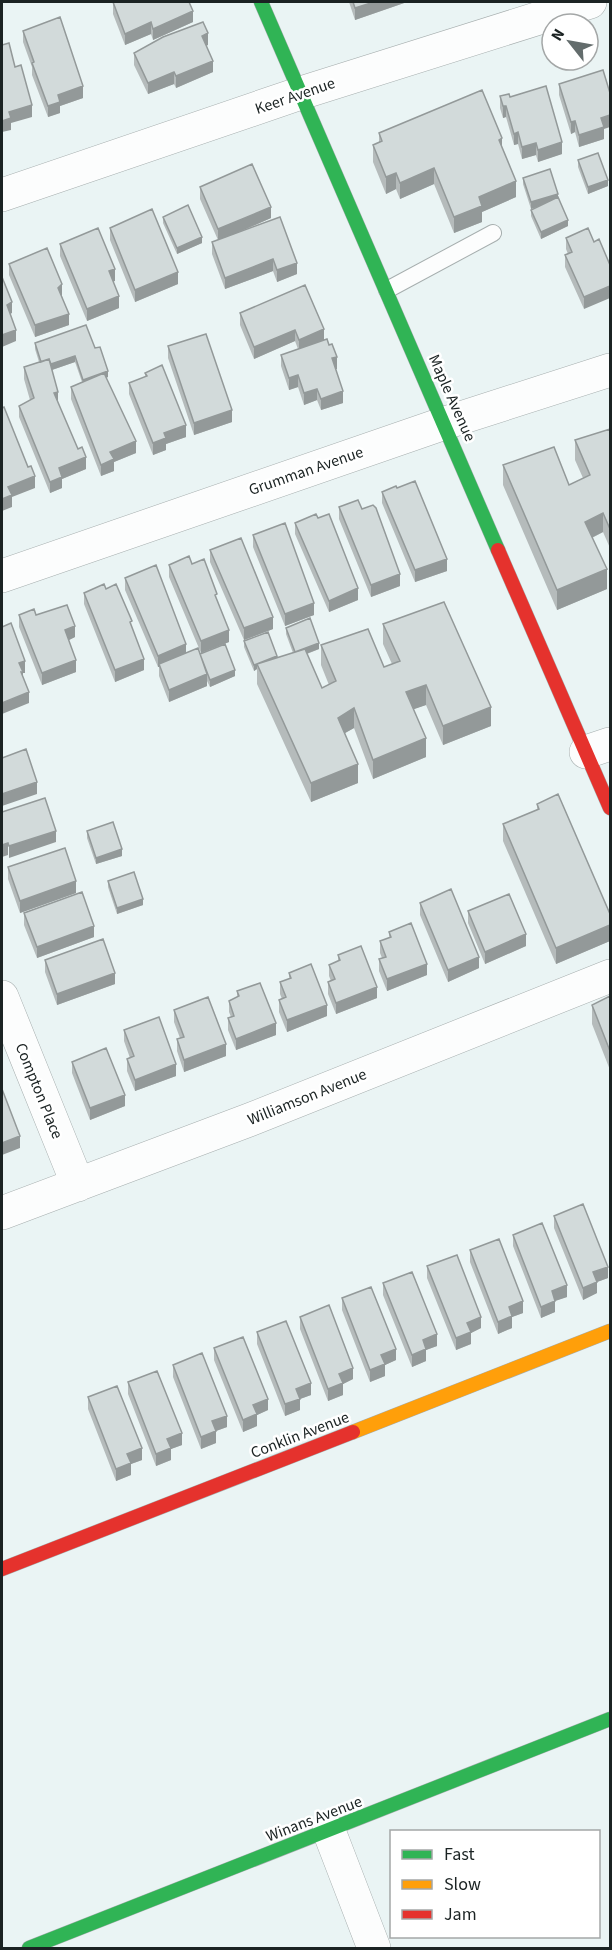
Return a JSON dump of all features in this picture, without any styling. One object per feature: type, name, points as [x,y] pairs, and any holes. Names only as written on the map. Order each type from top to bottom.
[{"type":"street","name":"Maple Avenue","points":[[261,2],[445,423],[598,748],[610,808]]},
{"type":"street","name":"Keer Avenue","points":[[2,195],[301,93],[590,2]]},
{"type":"street","name":"Grumman Avenue","points":[[2,576],[445,423],[610,370]]},
{"type":"street","name":"Williamson Avenue","points":[[2,1213],[249,1120],[610,976]]},
{"type":"street","name":"Compton Place","points":[[2,998],[78,1185]]},
{"type":"street","name":"Conklin Avenue","points":[[2,1569],[610,1331]]},
{"type":"street","name":"Winans Avenue","points":[[29,1948],[610,1719]]},
{"type":"street","points":[[329,1831],[374,1948]]},
{"type":"lane","points":[[387,290],[493,233]]},
{"type":"building","points":[[113,2],[189,2],[193,11],[153,29],[151,22],[125,34]]},
{"type":"building","points":[[353,2],[374,2],[355,8]]},
{"type":"building","points":[[60,17],[83,86],[58,95],[60,102],[48,106],[23,31]]},
{"type":"building","points":[[203,22],[208,33],[202,36],[213,61],[176,76],[174,72],[148,83],[134,53],[163,37]]},
{"type":"building","points":[[9,43],[15,67],[21,65],[32,105],[9,112],[11,118],[2,121],[2,45]]},
{"type":"building","points":[[603,70],[610,93],[610,115],[601,118],[604,127],[579,135],[575,121],[571,122],[559,84]]},
{"type":"building","points":[[546,86],[562,142],[538,150],[536,143],[522,147],[518,132],[514,134],[506,106],[503,106],[500,96],[509,94],[510,97]]},
{"type":"building","points":[[482,90],[502,138],[499,140],[516,181],[479,197],[482,206],[454,217],[434,168],[400,183],[396,173],[386,177],[373,145],[382,141],[379,133]]},
{"type":"building","points":[[598,153],[608,180],[588,187],[578,160]]},
{"type":"building","points":[[252,164],[271,207],[218,229],[200,187]]},
{"type":"building","points":[[550,169],[558,194],[531,202],[523,178]]},
{"type":"building","points":[[558,197],[568,220],[541,232],[531,210]]},
{"type":"building","points":[[188,205],[202,237],[177,248],[163,217]]},
{"type":"building","points":[[152,209],[178,272],[135,290],[110,228]]},
{"type":"building","points":[[280,217],[297,263],[277,270],[273,259],[225,278],[212,242]]},
{"type":"building","points":[[98,228],[115,269],[109,271],[119,296],[87,309],[60,244]]},
{"type":"building","points":[[588,228],[594,242],[599,239],[610,265],[610,286],[584,297],[565,255],[572,252],[566,238]]},
{"type":"building","points":[[47,248],[62,284],[58,288],[69,314],[35,325],[9,264]]},
{"type":"building","points":[[2,277],[12,302],[7,305],[16,330],[2,335]]},
{"type":"building","points":[[305,285],[324,329],[299,340],[295,330],[254,347],[240,313]]},
{"type":"building","points":[[86,325],[95,348],[100,347],[108,371],[83,380],[75,356],[51,364],[49,359],[41,362],[35,343]]},
{"type":"building","points":[[206,334],[232,410],[194,423],[168,346]]},
{"type":"building","points":[[327,339],[329,345],[332,344],[337,357],[332,358],[343,391],[321,399],[317,389],[304,393],[298,375],[289,378],[281,355]]},
{"type":"building","points":[[49,359],[58,392],[54,393],[78,449],[82,447],[86,457],[59,468],[62,477],[50,482],[19,406],[34,398],[24,367]]},
{"type":"building","points":[[162,365],[186,425],[164,433],[166,438],[153,443],[129,383],[147,376],[145,373]]},
{"type":"building","points":[[104,373],[136,441],[110,452],[114,459],[101,465],[71,387]]},
{"type":"building","points":[[4,407],[28,467],[31,466],[35,476],[8,487],[12,495],[2,499],[2,408]]},
{"type":"building","points":[[610,429],[610,529],[603,513],[585,522],[607,569],[557,590],[503,465],[554,447],[569,485],[590,475],[575,440]]},
{"type":"building","points":[[415,481],[447,559],[415,570],[382,492]]},
{"type":"building","points":[[358,500],[362,509],[373,505],[376,508],[400,574],[371,585],[339,507]]},
{"type":"building","points":[[316,514],[318,518],[329,514],[358,588],[329,601],[295,523]]},
{"type":"building","points":[[285,523],[314,603],[285,614],[253,535]]},
{"type":"building","points":[[241,538],[273,617],[244,628],[210,550]]},
{"type":"building","points":[[189,556],[192,564],[204,559],[229,630],[201,641],[169,565]]},
{"type":"building","points":[[156,565],[186,644],[158,656],[125,578]]},
{"type":"building","points":[[104,584],[106,589],[116,584],[132,621],[130,622],[144,659],[115,670],[84,593]]},
{"type":"building","points":[[444,602],[491,707],[443,726],[426,685],[406,692],[426,738],[373,760],[354,708],[338,718],[358,764],[311,783],[257,664],[305,649],[322,688],[336,681],[321,645],[368,629],[384,667],[400,661],[383,624]]},
{"type":"building","points":[[67,605],[75,626],[65,630],[76,660],[42,673],[19,615],[34,609],[36,615]]},
{"type":"building","points":[[310,618],[319,643],[295,652],[286,628]]},
{"type":"building","points":[[11,623],[25,661],[19,663],[29,692],[2,703],[2,627]]},
{"type":"building","points":[[268,632],[277,656],[254,665],[244,641]]},
{"type":"building","points":[[225,644],[235,670],[210,680],[200,654]]},
{"type":"building","points":[[198,648],[207,674],[169,690],[159,664]]},
{"type":"building","points":[[26,749],[37,782],[2,794],[2,758]]},
{"type":"building","points":[[558,794],[610,914],[610,925],[556,948],[503,824],[539,809],[537,804]]},
{"type":"building","points":[[45,798],[56,831],[9,846],[8,843],[2,845],[2,812]]},
{"type":"building","points":[[113,822],[122,849],[96,858],[87,831]]},
{"type":"building","points":[[65,848],[76,881],[20,901],[8,867]]},
{"type":"building","points":[[134,872],[143,899],[117,908],[108,881]]},
{"type":"building","points":[[451,889],[479,957],[448,970],[420,903]]},
{"type":"building","points":[[82,892],[94,926],[37,947],[24,913]]},
{"type":"building","points":[[509,894],[526,934],[485,952],[468,911]]},
{"type":"building","points":[[411,923],[427,964],[387,979],[379,959],[386,957],[380,941],[391,937],[389,932]]},
{"type":"building","points":[[103,939],[115,973],[57,994],[45,960]]},
{"type":"building","points":[[361,946],[377,987],[336,1003],[328,982],[335,979],[329,965],[340,960],[338,955]]},
{"type":"building","points":[[311,964],[327,1005],[287,1020],[279,1000],[286,997],[280,982],[291,978],[289,973]]},
{"type":"building","points":[[260,983],[276,1023],[236,1039],[228,1018],[234,1016],[229,1001],[239,996],[237,991]]},
{"type":"building","points":[[610,996],[610,1051],[592,1005]]},
{"type":"building","points":[[208,997],[226,1044],[184,1060],[177,1039],[184,1037],[174,1010]]},
{"type":"building","points":[[159,1017],[176,1064],[135,1080],[127,1059],[134,1056],[124,1030]]},
{"type":"building","points":[[106,1048],[125,1095],[90,1108],[72,1062]]},
{"type":"building","points":[[2,1089],[20,1136],[2,1143]]},
{"type":"building","points":[[583,1204],[608,1267],[593,1272],[597,1282],[583,1288],[554,1216]]},
{"type":"building","points":[[542,1223],[567,1285],[552,1291],[555,1301],[541,1307],[513,1235]]},
{"type":"building","points":[[499,1239],[523,1301],[509,1307],[512,1316],[498,1322],[470,1250]]},
{"type":"building","points":[[457,1255],[481,1317],[467,1323],[471,1332],[456,1338],[427,1266]]},
{"type":"building","points":[[412,1272],[437,1334],[423,1340],[426,1349],[412,1355],[383,1283]]},
{"type":"building","points":[[371,1287],[396,1349],[381,1355],[385,1364],[370,1370],[342,1298]]},
{"type":"building","points":[[329,1305],[353,1368],[339,1374],[343,1383],[328,1389],[300,1317]]},
{"type":"building","points":[[286,1321],[311,1383],[296,1389],[300,1399],[285,1404],[257,1332]]},
{"type":"building","points":[[243,1337],[268,1399],[253,1405],[257,1414],[243,1420],[214,1348]]},
{"type":"building","points":[[202,1353],[227,1416],[212,1421],[216,1431],[201,1437],[173,1365]]},
{"type":"building","points":[[157,1371],[182,1433],[167,1439],[171,1448],[156,1454],[128,1382]]},
{"type":"building","points":[[117,1386],[142,1448],[127,1454],[131,1463],[116,1469],[88,1397]]},
{"type":"traffic: fast","points":[[261,2],[498,550]]},
{"type":"traffic: fast","points":[[29,1948],[610,1719]]},
{"type":"traffic: slow","points":[[353,1432],[610,1331]]},
{"type":"traffic: jam","points":[[498,550],[610,808]]},
{"type":"traffic: jam","points":[[2,1569],[353,1432]]}]
